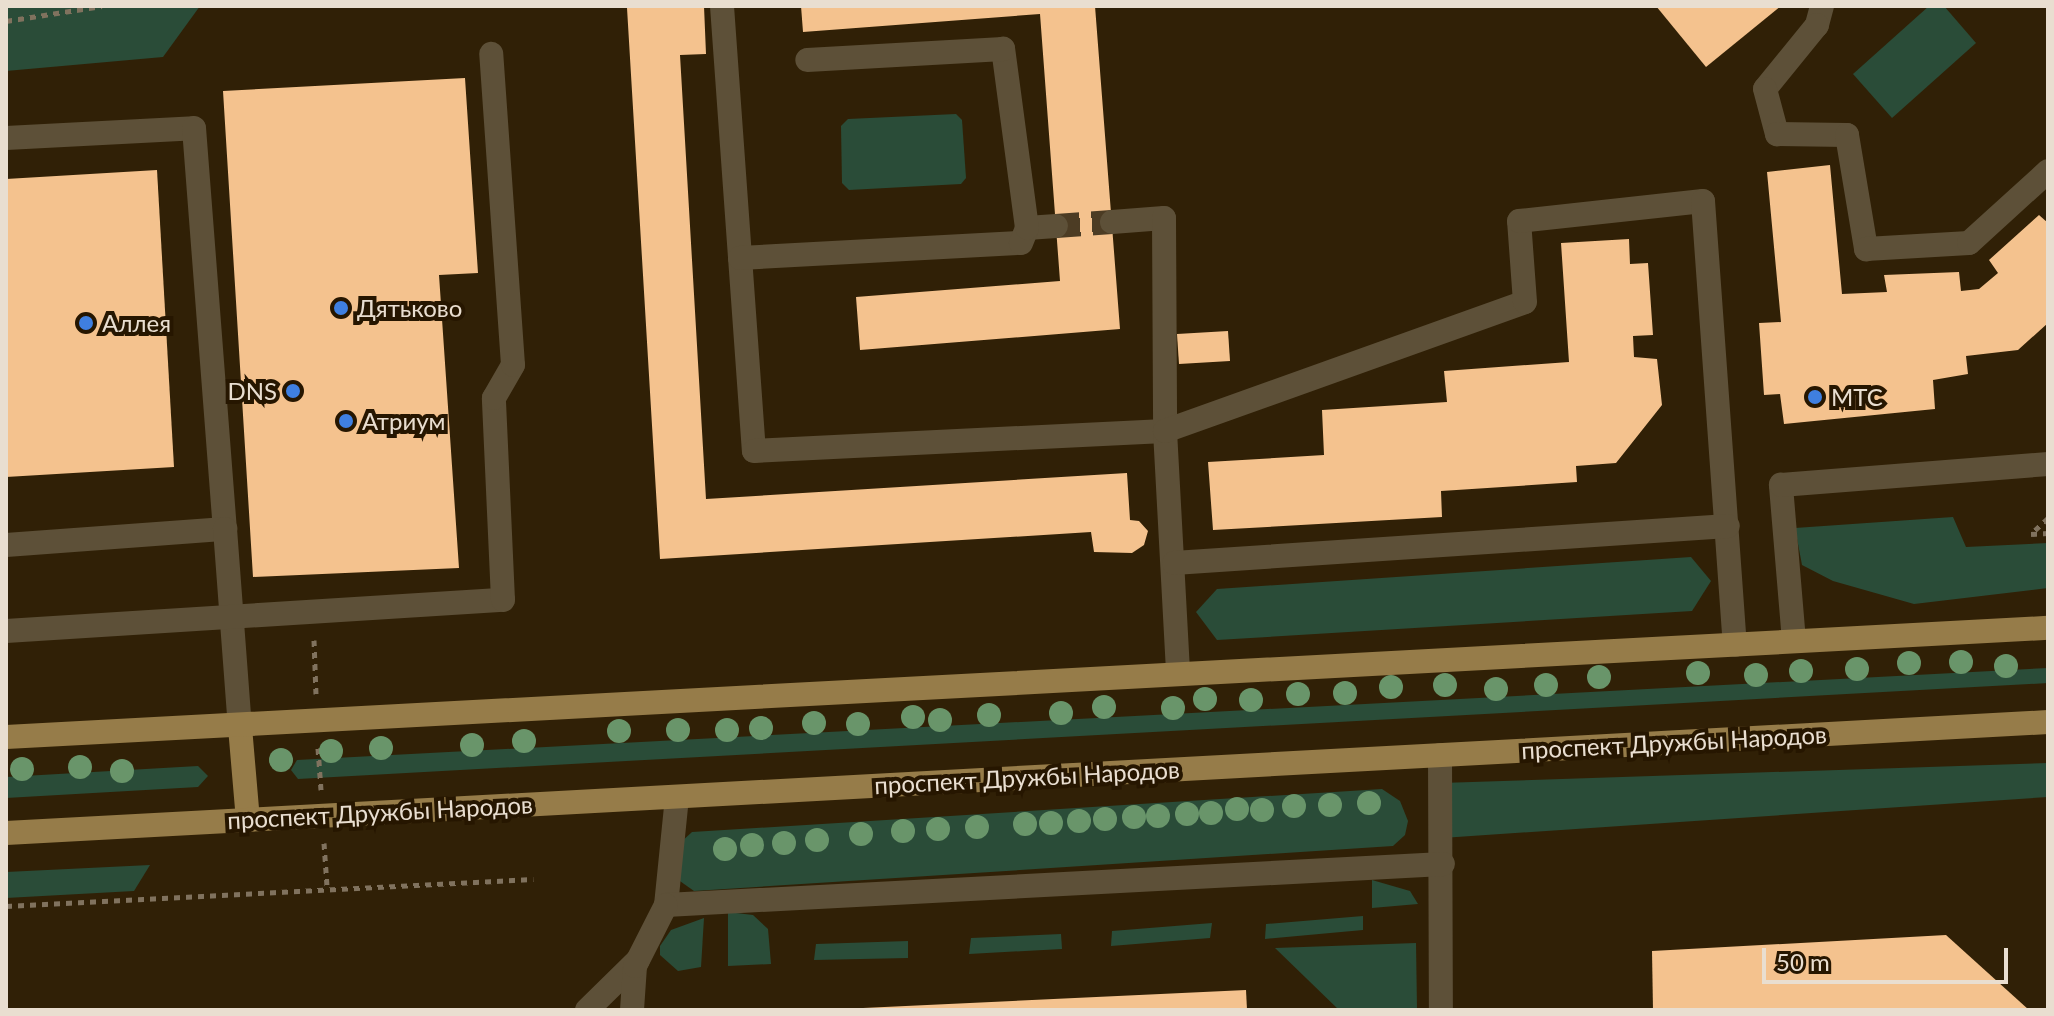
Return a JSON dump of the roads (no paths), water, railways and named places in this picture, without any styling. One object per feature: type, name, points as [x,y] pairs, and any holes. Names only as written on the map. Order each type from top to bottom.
[{"type":"main road","points":[[6,737],[240,727],[1178,673],[2048,628]]},
{"type":"main road","name":"проспект Дружбы Народов","points":[[6,833],[2048,722]]},
{"type":"main road","points":[[240,727],[248,820]]},
{"type":"lane","points":[[722,6],[754,451],[1165,431],[1525,302],[1519,221],[1703,201],[1735,645]]},
{"type":"lane","points":[[1822,6],[1817,25],[1765,89],[1777,134],[1847,135],[1866,249],[1969,243],[2048,171]]},
{"type":"lane","points":[[740,258],[1021,243],[1027,228],[1003,49],[807,60]]},
{"type":"lane","points":[[6,631],[503,600],[494,398],[513,365],[491,54]]},
{"type":"lane","points":[[6,138],[194,128],[240,727]]},
{"type":"lane","points":[[1112,222],[1164,218],[1165,431],[1178,673]]},
{"type":"lane","points":[[1027,228],[1056,226]]},
{"type":"lane","points":[[1794,641],[1781,485],[2048,464]]},
{"type":"lane","points":[[1174,563],[1728,526]]},
{"type":"lane","points":[[6,545],[225,529]]},
{"type":"lane","points":[[1440,755],[1443,864],[1441,1010]]},
{"type":"lane","points":[[587,1010],[638,960],[666,905],[677,797]]},
{"type":"lane","points":[[666,905],[1443,864]]},
{"type":"lane","points":[[632,1010],[638,960]]},
{"type":"tunnel","points":[[1056,226],[1112,222]]},
{"type":"place","name":"Дятьково","points":[[341,308]]},
{"type":"place","name":"Аллея","points":[[86,323]]},
{"type":"place","name":"DNS","points":[[293,391]]},
{"type":"place","name":"МТС","points":[[1815,397]]},
{"type":"place","name":"Атриум","points":[[346,421]]}]
